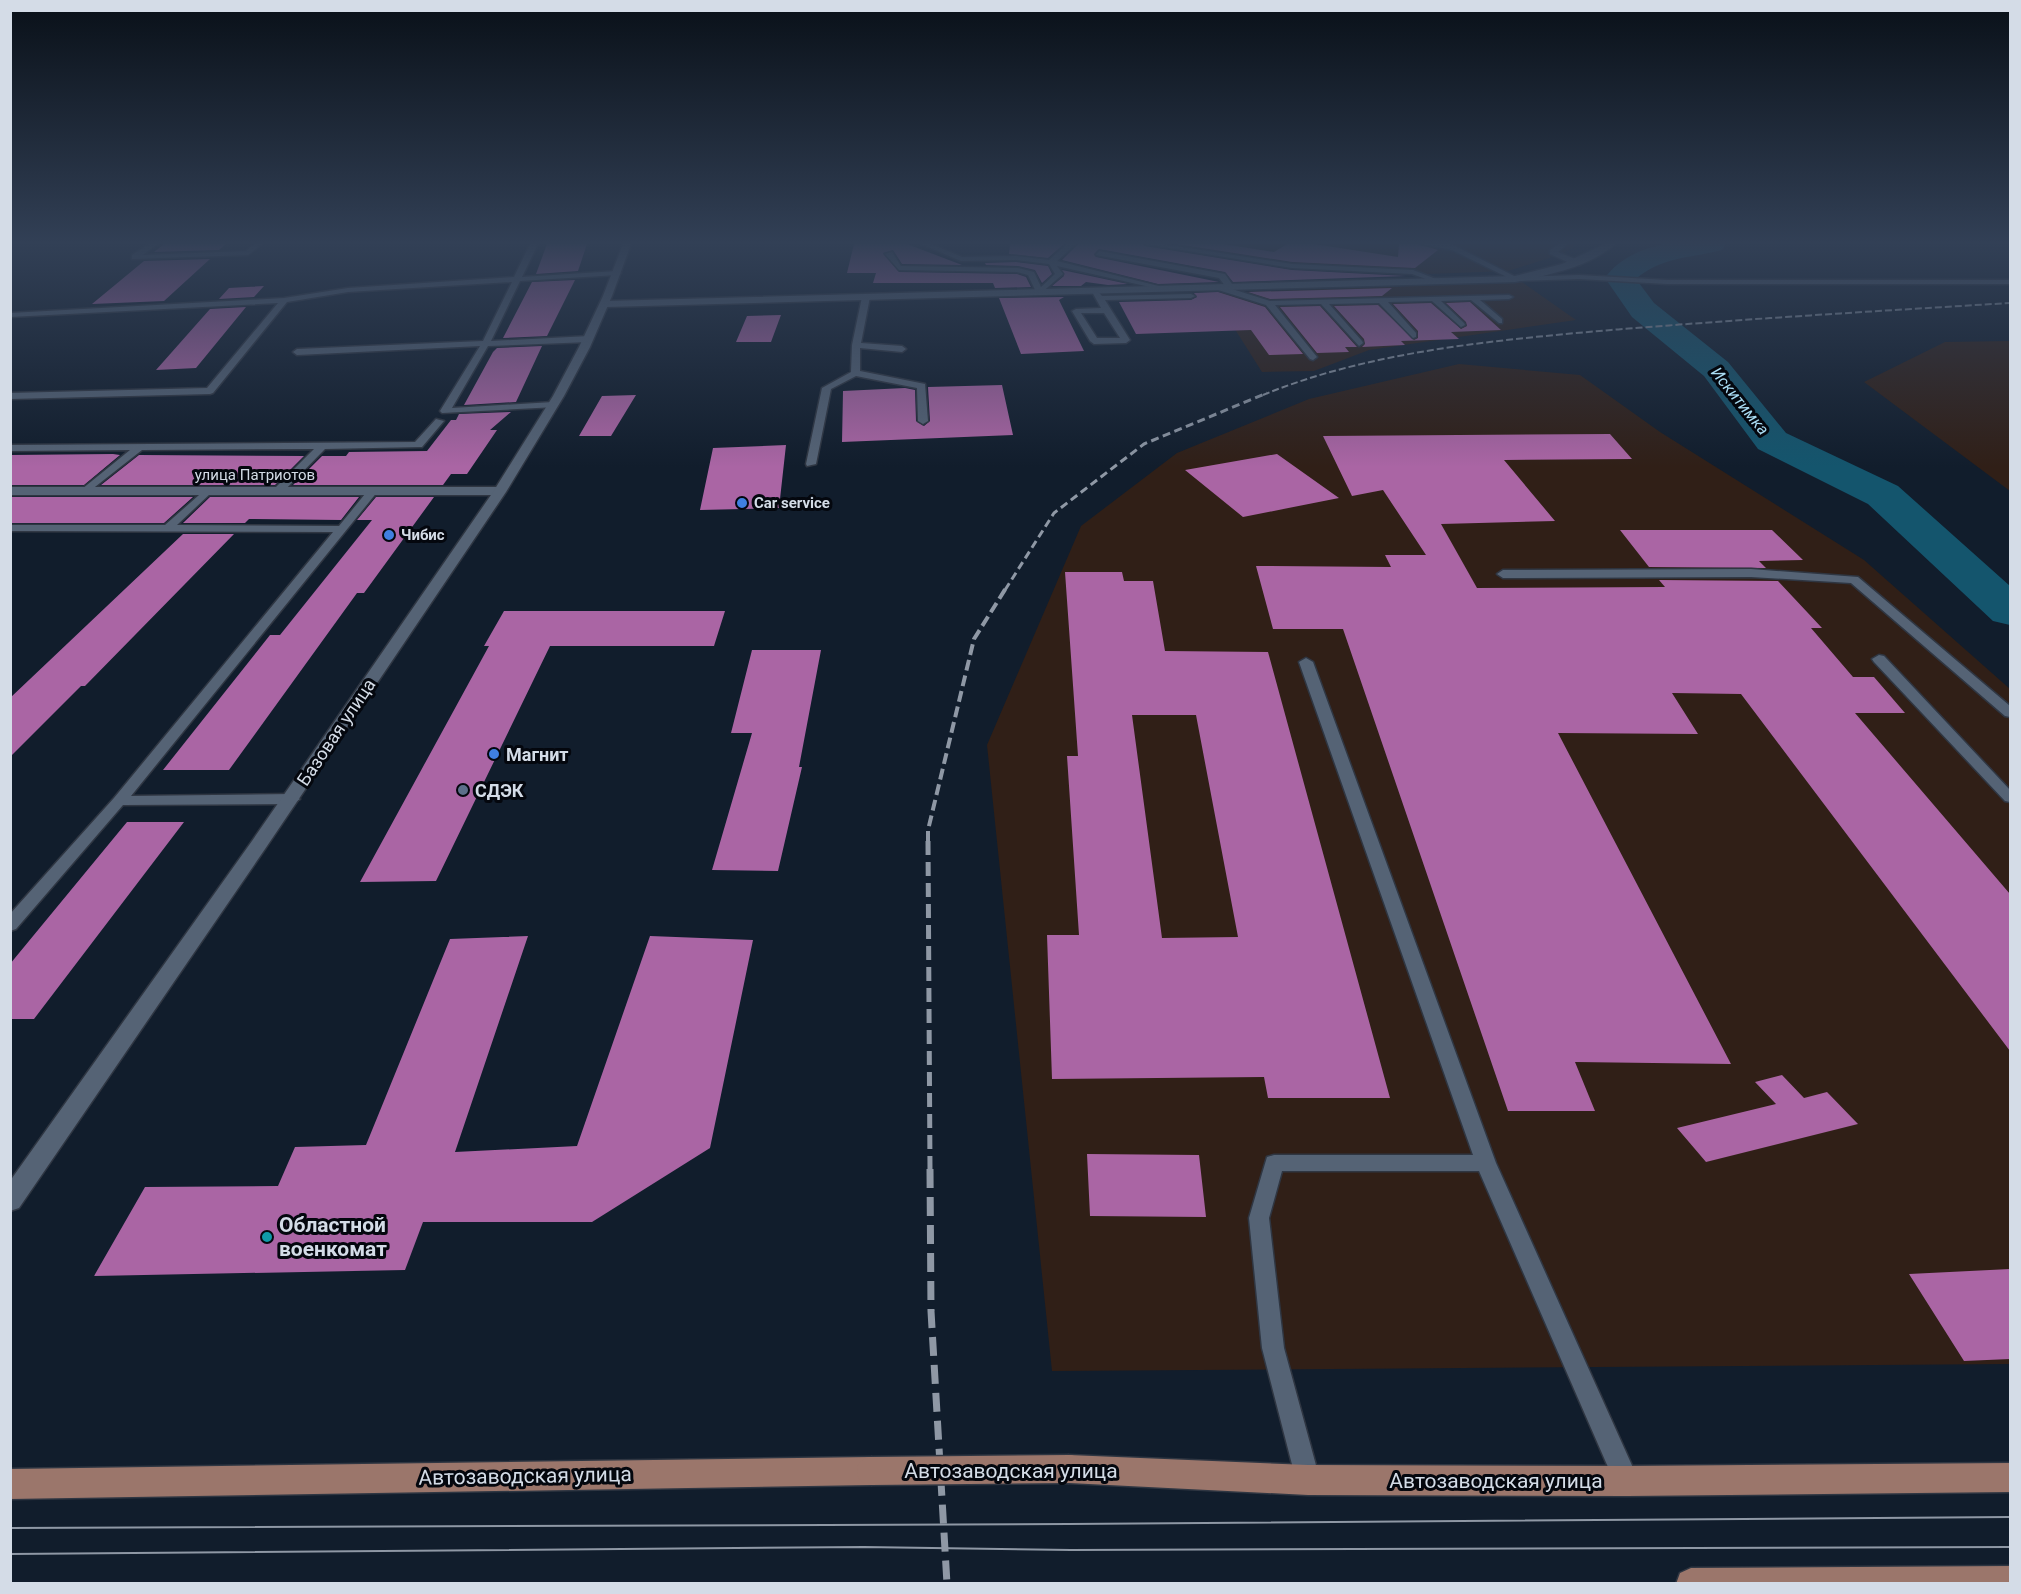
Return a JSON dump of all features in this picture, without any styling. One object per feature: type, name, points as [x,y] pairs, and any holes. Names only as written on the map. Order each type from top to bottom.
[{"type":"main road","name":"Автозаводская улица","points":[[10,1484],[1069,1469],[1308,1480],[1627,1481],[2010,1478]]},
{"type":"main road","points":[[1691,1584],[2010,1582]]},
{"type":"street","name":"Базовая улица","points":[[10,1201],[292,799],[499,491],[553,405],[599,318]]},
{"type":"street","name":"улица Патриотов","points":[[10,491],[499,491]]},
{"type":"lane","points":[[10,396],[210,391],[269,318]]},
{"type":"lane","points":[[499,318],[445,411],[553,405]]},
{"type":"lane","points":[[855,373],[856,345],[862,318]]},
{"type":"lane","points":[[1080,318],[1094,341],[1126,339],[1112,318]]},
{"type":"lane","points":[[1282,318],[1313,357]]},
{"type":"lane","points":[[1337,318],[1359,343]]},
{"type":"lane","points":[[1398,318],[1413,335]]},
{"type":"lane","points":[[1454,318],[1461,325]]},
{"type":"lane","points":[[297,352],[589,339]]},
{"type":"lane","points":[[856,345],[902,349]]},
{"type":"lane","points":[[811,464],[827,388],[855,373],[922,386],[923,421]]},
{"type":"lane","points":[[10,448],[418,445],[439,421]]},
{"type":"lane","points":[[86,491],[140,447]]},
{"type":"lane","points":[[278,491],[321,447]]},
{"type":"lane","points":[[168,528],[207,491]]},
{"type":"lane","points":[[10,925],[119,801],[373,491]]},
{"type":"lane","points":[[10,528],[342,529]]},
{"type":"lane","points":[[1503,574],[1751,573],[1854,580],[2010,713]]},
{"type":"lane","points":[[1879,660],[2010,798]]},
{"type":"lane","points":[[1306,662],[1486,1163],[1627,1481]]},
{"type":"lane","points":[[119,801],[292,799]]},
{"type":"lane","points":[[1308,1480],[1271,1336],[1259,1218],[1274,1163],[1486,1163]]},
{"type":"shaded area","points":[[1228,318],[1576,320],[1369,350],[1314,371],[1262,372]]},
{"type":"shaded area","points":[[2010,341],[2010,491],[1864,382],[1945,342]]},
{"type":"shaded area","points":[[1459,364],[1580,375],[1660,432],[1864,560],[2010,689],[2010,1364],[1052,1371],[987,745],[1081,526],[1177,453],[1309,399]]},
{"type":"building","points":[[202,318],[237,318],[196,368],[156,370]]},
{"type":"building","points":[[513,318],[556,318],[547,336],[503,338]]},
{"type":"building","points":[[746,318],[780,318],[771,342],[736,342]]},
{"type":"building","points":[[1007,318],[1068,318],[1084,351],[1021,354]]},
{"type":"building","points":[[1128,318],[1274,318],[1303,354],[1269,355],[1251,330],[1136,334]]},
{"type":"building","points":[[1289,318],[1331,318],[1357,347],[1345,347],[1349,352],[1317,353]]},
{"type":"building","points":[[1345,318],[1392,318],[1414,340],[1418,338],[1418,331],[1406,318],[1449,318],[1461,329],[1467,326],[1462,318],[1488,318],[1501,330],[1451,332],[1459,339],[1401,341],[1405,345],[1362,347],[1365,344],[1364,339]]},
{"type":"building","points":[[542,346],[516,402],[464,405],[497,348]]},
{"type":"building","points":[[1002,385],[1013,435],[842,442],[843,391],[905,388],[915,390],[916,421],[924,426],[930,421],[928,387]]},
{"type":"building","points":[[636,395],[611,436],[579,436],[602,396]]},
{"type":"building","points":[[511,412],[490,430],[497,430],[467,474],[451,474],[443,485],[293,485],[322,456],[346,456],[349,452],[427,451],[451,420],[456,420],[459,414]]},
{"type":"building","points":[[1610,434],[1632,459],[1504,460],[1555,521],[1441,524],[1477,588],[1665,587],[1659,580],[1778,581],[1822,628],[1811,628],[1853,677],[1874,677],[1905,713],[1855,713],[2010,894],[2010,1051],[1741,694],[1672,693],[1698,734],[1558,733],[1731,1064],[1575,1062],[1595,1111],[1508,1111],[1343,629],[1273,629],[1256,566],[1391,567],[1385,555],[1426,555],[1383,490],[1352,496],[1323,436]]},
{"type":"building","points":[[786,445],[779,508],[700,510],[713,448]]},
{"type":"building","points":[[1277,454],[1339,498],[1243,517],[1185,470]]},
{"type":"building","points":[[10,455],[120,455],[84,485],[10,485]]},
{"type":"building","points":[[139,455],[304,456],[275,485],[101,485]]},
{"type":"building","points":[[10,497],[193,497],[164,523],[10,523]]},
{"type":"building","points":[[210,497],[359,497],[341,520],[249,519],[245,523],[183,523]]},
{"type":"building","points":[[376,497],[434,497],[364,593],[357,593],[229,770],[163,770],[270,635],[280,635],[372,520],[357,520]]},
{"type":"building","points":[[1620,530],[1772,530],[1803,560],[1759,561],[1766,568],[1649,567]]},
{"type":"building","points":[[183,534],[234,534],[85,686],[81,686],[10,757],[10,698]]},
{"type":"building","points":[[1065,572],[1122,572],[1124,581],[1153,581],[1165,651],[1268,652],[1390,1098],[1268,1098],[1264,1077],[1052,1079],[1047,935],[1079,935],[1067,756],[1078,756]],"holes":[[[1132,715],[1196,715],[1238,937],[1162,938]]]},
{"type":"building","points":[[504,611],[725,611],[714,646],[550,646],[436,881],[360,882],[489,646],[484,646]]},
{"type":"building","points":[[752,650],[821,650],[799,767],[802,767],[778,871],[712,870],[752,733],[731,733]]},
{"type":"building","points":[[127,822],[184,822],[34,1019],[10,1019],[10,964]]},
{"type":"building","points":[[528,936],[455,1152],[577,1146],[650,936],[753,940],[710,1148],[592,1222],[423,1222],[405,1270],[94,1276],[145,1187],[278,1186],[295,1147],[366,1145],[450,939]]},
{"type":"building","points":[[1782,1075],[1804,1098],[1827,1092],[1858,1124],[1706,1162],[1677,1128],[1776,1104],[1755,1082]]},
{"type":"building","points":[[1087,1154],[1199,1155],[1206,1217],[1090,1216]]},
{"type":"building","points":[[2010,1269],[2010,1359],[1964,1361],[1909,1274]]},
{"type":"waterway","name":"Искитимка","points":[[1653,318],[1716,369],[1772,441],[1883,495],[2010,611]]},
{"type":"tram line","points":[[10,1528],[1069,1524],[2010,1517]]},
{"type":"tram line","points":[[10,1554],[864,1547],[1071,1550],[2010,1547]]},
{"type":"railway","points":[[1263,395],[1346,368],[1479,343],[1764,318]]},
{"type":"railway","points":[[1005,590],[1054,513],[1144,444],[1267,393]]},
{"type":"railway","points":[[928,841],[928,830],[974,639],[1006,588]]},
{"type":"railway","points":[[928,841],[930,1170]]},
{"type":"railway","points":[[930,1169],[931,1311],[947,1584]]},
{"type":"place","name":"Car service","points":[[742,503]]},
{"type":"place","name":"Чибис","points":[[389,535]]},
{"type":"place","name":"Магнит","points":[[494,754]]},
{"type":"place","name":"СДЭК","points":[[463,790]]},
{"type":"place","name":"Областной военкомат","points":[[267,1237]]}]
